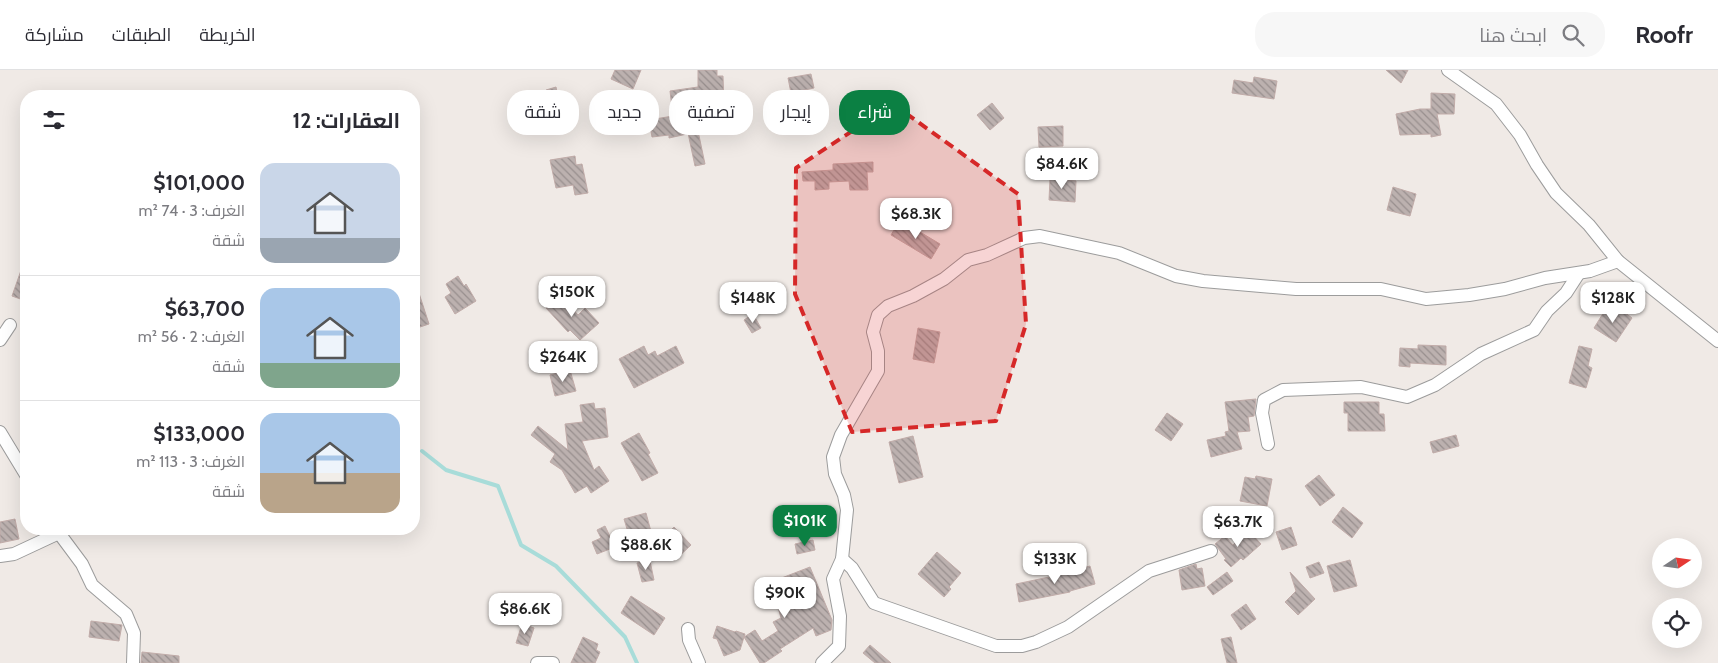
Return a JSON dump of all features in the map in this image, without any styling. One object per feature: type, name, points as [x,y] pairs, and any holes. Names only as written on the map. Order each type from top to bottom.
[{"type":"street","points":[[1448,70],[1469,83],[1496,104],[1520,134],[1537,165],[1556,193],[1589,225],[1618,261],[1718,341]]},
{"type":"street","points":[[822,663],[839,646],[840,616],[832,579],[842,559],[847,510],[844,495],[835,474],[833,458],[841,435],[878,371],[878,352],[873,332],[878,315],[888,306],[913,296],[944,279],[968,260],[987,255],[1024,238],[1040,236],[1119,253],[1176,276],[1203,281],[1296,289],[1381,289],[1426,298],[1469,295],[1505,289],[1545,278],[1590,271],[1618,261]]},
{"type":"street","points":[[1268,444],[1262,413],[1264,400],[1283,390],[1361,387],[1407,397],[1434,385],[1481,354],[1534,330],[1547,311],[1566,293],[1579,273]]},
{"type":"street","points":[[0,340],[10,325]]},
{"type":"street","points":[[0,432],[20,465]]},
{"type":"street","points":[[0,556],[14,554],[50,535]]},
{"type":"street","points":[[60,535],[82,564],[92,585],[126,614],[134,633],[133,663]]},
{"type":"street","points":[[842,559],[852,568],[874,603],[996,646],[1022,646],[1036,642],[1068,626],[1149,571],[1210,551]]},
{"type":"street","points":[[688,629],[689,640],[699,663]]},
{"type":"street","points":[[537,663],[553,663]]},
{"type":"highlighted area","points":[[893,104],[1018,194],[1026,324],[996,421],[852,432],[795,294],[796,168]]},
{"type":"building","points":[[615,70],[641,70],[633,89],[611,79]]},
{"type":"building","points":[[698,70],[717,70],[717,76],[723,76],[723,90],[677,90],[698,87]]},
{"type":"building","points":[[1386,70],[1408,70],[1401,83]]},
{"type":"building","points":[[811,74],[814,88],[790,90],[788,78]]},
{"type":"building","points":[[1254,77],[1277,81],[1274,99],[1232,93],[1234,80],[1253,83]]},
{"type":"building","points":[[556,87],[557,90],[546,90]]},
{"type":"building","points":[[1431,93],[1455,94],[1454,114],[1437,114],[1441,135],[1431,137],[1431,134],[1400,135],[1396,114],[1420,109],[1431,109]]},
{"type":"building","points":[[992,103],[1004,118],[990,130],[977,115]]},
{"type":"building","points":[[669,117],[669,135],[652,137],[652,135],[659,135],[659,118]]},
{"type":"building","points":[[1063,126],[1063,146],[1039,147],[1038,127]]},
{"type":"building","points":[[669,135],[682,135],[669,138]]},
{"type":"building","points":[[688,135],[699,135],[705,164],[695,166]]},
{"type":"building","points":[[575,156],[576,165],[582,164],[588,193],[575,195],[573,185],[556,188],[550,160]]},
{"type":"building","points":[[873,162],[873,172],[867,172],[868,190],[850,190],[849,181],[829,182],[829,189],[815,190],[815,181],[803,181],[802,172],[833,170],[833,164]]},
{"type":"building","points":[[1050,179],[1076,181],[1075,202],[1049,200]]},
{"type":"building","points":[[1393,187],[1416,194],[1410,216],[1387,210]]},
{"type":"building","points":[[900,220],[940,244],[931,259],[891,235]]},
{"type":"building","points":[[20,273],[20,299],[12,296]]},
{"type":"building","points":[[458,276],[464,286],[466,284],[476,301],[455,314],[445,297],[451,293],[446,284]]},
{"type":"building","points":[[560,295],[578,315],[585,308],[599,323],[580,340],[570,330],[568,332],[546,308]]},
{"type":"building","points":[[420,296],[429,324],[420,327]]},
{"type":"building","points":[[1607,307],[1617,314],[1620,309],[1632,318],[1616,342],[1594,328]]},
{"type":"building","points":[[753,314],[761,328],[752,333],[744,320]]},
{"type":"building","points":[[918,328],[940,332],[934,363],[913,359]]},
{"type":"building","points":[[1418,345],[1446,346],[1446,365],[1410,363],[1410,367],[1399,366],[1400,348],[1418,349]]},
{"type":"building","points":[[644,346],[648,355],[655,351],[657,356],[676,346],[684,363],[634,388],[619,359]]},
{"type":"building","points":[[1579,346],[1592,349],[1588,366],[1592,368],[1586,388],[1569,383]]},
{"type":"building","points":[[570,370],[576,391],[555,396],[550,375]]},
{"type":"building","points":[[1256,399],[1254,416],[1248,417],[1250,431],[1237,432],[1242,449],[1211,457],[1207,440],[1226,436],[1225,432],[1229,431],[1225,402]]},
{"type":"building","points":[[1344,402],[1379,402],[1379,414],[1384,414],[1385,431],[1348,431],[1348,413],[1344,413]]},
{"type":"building","points":[[594,403],[595,409],[605,408],[608,437],[582,441],[594,470],[599,466],[609,481],[591,493],[587,486],[575,493],[562,470],[550,462],[555,454],[531,435],[538,426],[568,450],[565,424],[583,422],[580,405]]},
{"type":"building","points":[[1167,413],[1183,424],[1171,441],[1155,430]]},
{"type":"building","points":[[639,433],[658,473],[642,481],[621,443]]},
{"type":"building","points":[[1456,435],[1459,446],[1433,453],[1430,442]]},
{"type":"building","points":[[913,436],[923,477],[899,483],[889,442]]},
{"type":"building","points":[[1319,475],[1335,495],[1320,506],[1305,486]]},
{"type":"building","points":[[1256,476],[1272,479],[1267,506],[1240,501],[1245,477],[1255,479]]},
{"type":"building","points":[[1343,507],[1363,523],[1352,538],[1332,522]]},
{"type":"building","points":[[646,513],[653,539],[645,531],[646,538],[631,542],[624,519]]},
{"type":"building","points":[[15,519],[19,539],[0,543],[0,522]]},
{"type":"building","points":[[605,526],[615,547],[597,554],[592,542],[601,538],[597,530]]},
{"type":"building","points":[[674,527],[691,545],[674,561],[657,544]]},
{"type":"building","points":[[1291,527],[1297,545],[1282,550],[1276,532]]},
{"type":"building","points":[[1248,530],[1261,544],[1243,560],[1241,558],[1231,567],[1224,560],[1226,559],[1215,544],[1225,536],[1233,545]]},
{"type":"building","points":[[813,540],[815,550],[797,554],[795,544]]},
{"type":"building","points":[[937,552],[961,573],[949,587],[951,589],[944,597],[918,574]]},
{"type":"building","points":[[1350,560],[1357,586],[1334,592],[1327,566]]},
{"type":"building","points":[[650,561],[654,580],[642,582],[637,563]]},
{"type":"building","points":[[1319,562],[1324,573],[1310,578],[1306,567]]},
{"type":"building","points":[[1196,564],[1197,569],[1202,568],[1205,586],[1182,590],[1179,570]]},
{"type":"building","points":[[1090,566],[1095,584],[1070,592],[1019,602],[1016,584],[1068,573]]},
{"type":"building","points":[[810,567],[832,620],[831,630],[816,636],[813,628],[780,649],[782,651],[764,663],[760,663],[744,637],[755,630],[762,641],[778,631],[773,622],[781,618],[778,607],[788,604],[779,579]]},
{"type":"building","points":[[1227,572],[1233,581],[1213,595],[1207,587]]},
{"type":"building","points":[[1290,572],[1315,599],[1298,615],[1285,602],[1296,591]]},
{"type":"building","points":[[631,596],[665,618],[654,635],[621,613]]},
{"type":"building","points":[[1246,604],[1256,619],[1241,630],[1231,615]]},
{"type":"building","points":[[91,621],[122,625],[119,641],[89,637]]},
{"type":"building","points":[[522,624],[534,628],[528,646],[516,643]]},
{"type":"building","points":[[717,626],[745,634],[740,650],[724,656],[717,639],[713,638]]},
{"type":"building","points":[[583,637],[598,644],[596,650],[600,652],[595,663],[571,663]]},
{"type":"building","points":[[1231,637],[1237,663],[1227,663],[1221,639]]},
{"type":"building","points":[[870,645],[891,663],[875,663],[863,653]]},
{"type":"building","points":[[142,652],[179,656],[179,663],[141,663]]},
{"type":"waterway","points":[[422,451],[446,470],[498,486],[521,545],[556,566],[625,637],[637,663]]}]
